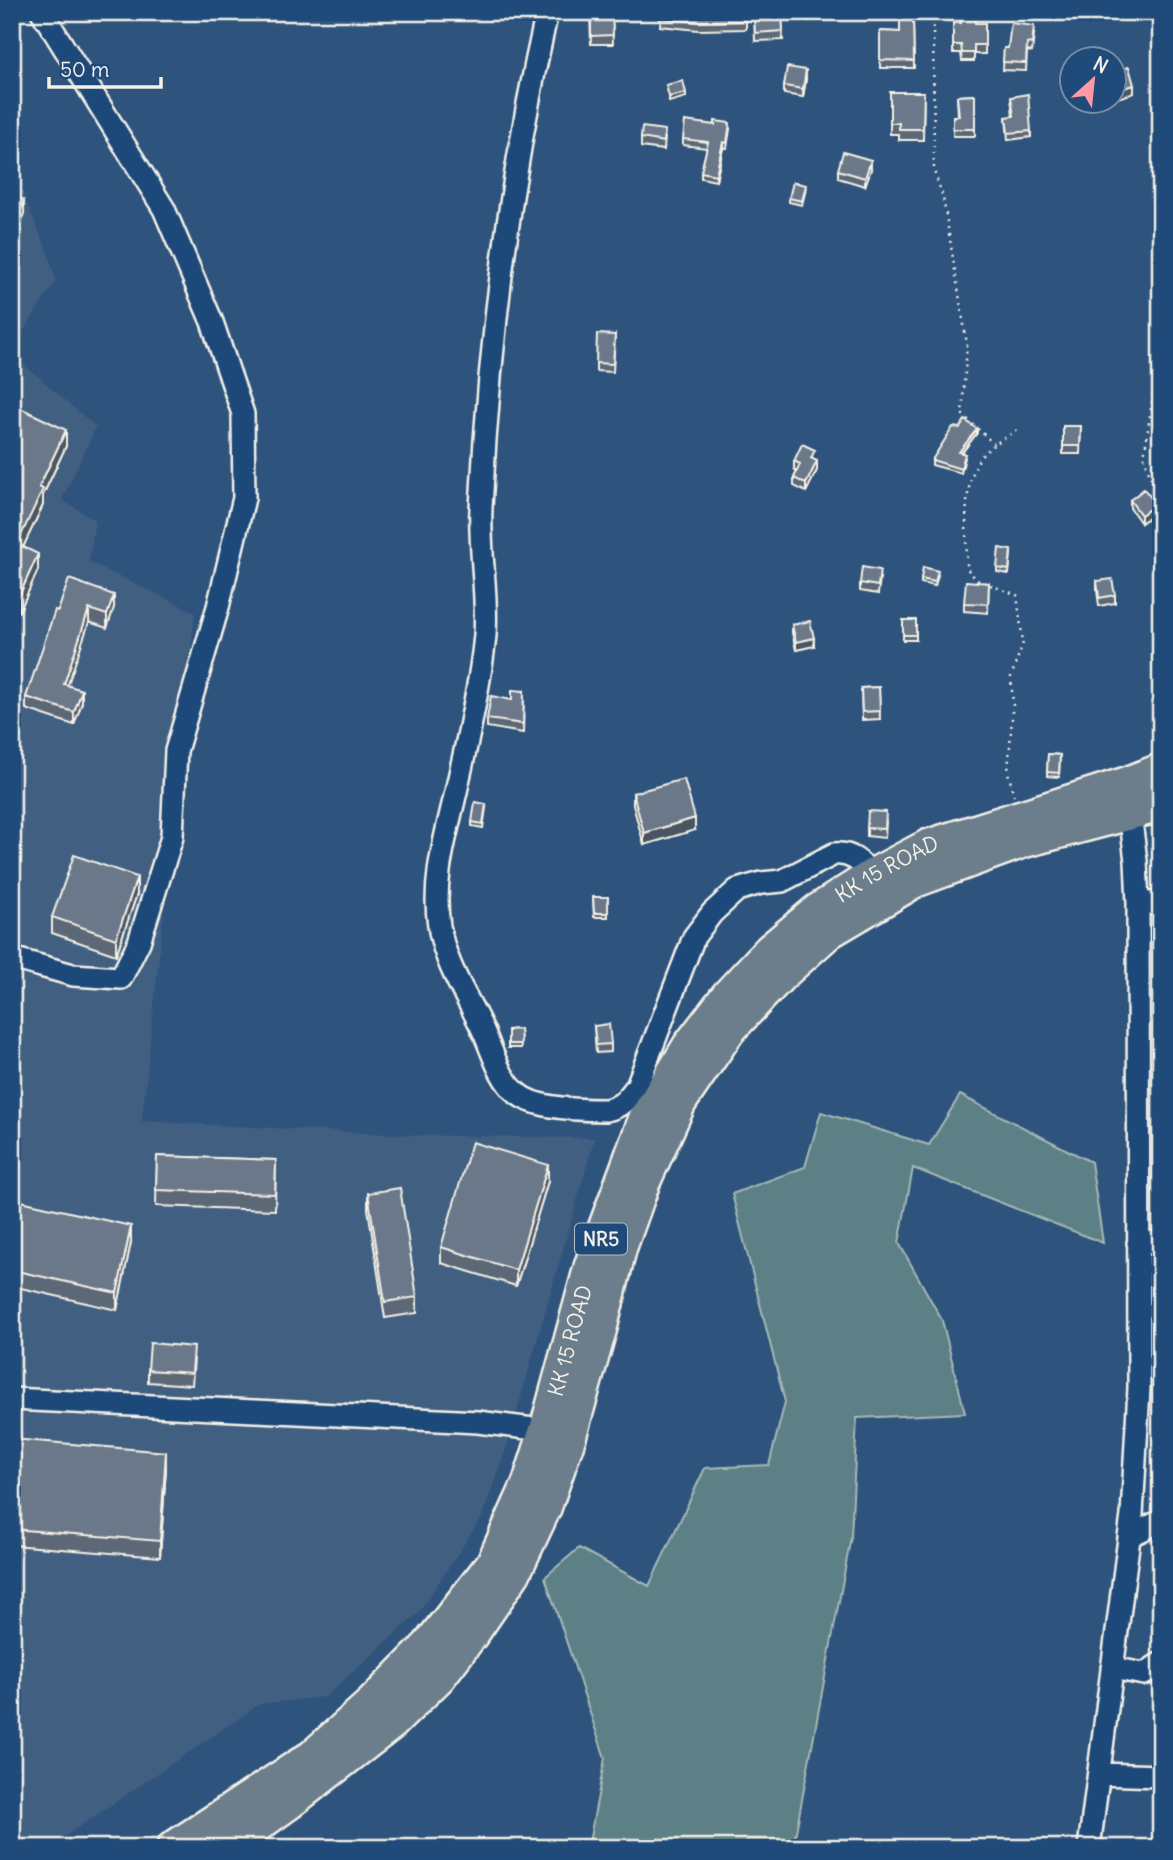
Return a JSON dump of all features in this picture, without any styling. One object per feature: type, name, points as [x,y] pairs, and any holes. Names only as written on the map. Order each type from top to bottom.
[{"type":"highway","name":"KK 15 ROAD","points":[[226,1848],[392,1723],[439,1677],[514,1573],[545,1507],[591,1265],[645,1119],[688,1046],[728,995],[770,950],[818,910],[873,875],[928,846],[1161,771]]},
{"type":"highway","name":"KK 15 ROAD","points":[[173,1848],[313,1756],[372,1703],[428,1646],[493,1563],[529,1483],[558,1432],[601,1325],[620,1248],[644,1181],[680,1102],[729,1030],[780,976],[829,932],[915,881],[1024,841],[1161,805]]},
{"type":"street","points":[[12,958],[73,975],[121,978],[139,942],[172,837],[176,751],[218,607],[244,498],[243,414],[212,322],[164,209],[42,12]]},
{"type":"street","points":[[547,12],[523,118],[488,391],[481,513],[485,634],[459,778],[442,849],[438,910],[444,953],[482,1028],[497,1065],[517,1094],[532,1102],[606,1111],[624,1103],[638,1086],[694,937],[712,913],[737,890],[761,883],[782,881],[834,854],[843,853],[859,862],[873,875]]},
{"type":"street","points":[[1089,1848],[1129,1536],[1139,1388],[1138,904],[1130,813]]},
{"type":"street","points":[[1138,904],[1161,902]]},
{"type":"street","points":[[1138,1244],[1161,1242]]},
{"type":"street","points":[[12,1399],[478,1422],[558,1432]]},
{"type":"street","points":[[1129,1536],[1161,1521]]},
{"type":"street","points":[[1112,1668],[1144,1674],[1161,1663]]},
{"type":"street","points":[[1099,1774],[1161,1776]]},
{"type":"path","points":[[933,12],[934,171],[943,197],[967,344],[962,414],[994,444]]},
{"type":"path","points":[[1161,339],[1144,457],[1161,509]]},
{"type":"path","points":[[1017,430],[994,444],[976,464],[968,494],[967,569],[977,580],[1017,594],[1023,643],[1012,677],[1013,704],[1008,772],[1019,816]]},
{"type":"shaded area","points":[[12,169],[48,252],[56,281],[12,349]]},
{"type":"shaded area","points":[[12,354],[96,427],[62,500],[95,520],[89,562],[195,612],[142,1121],[408,1135],[595,1138],[507,1446],[482,1517],[418,1614],[325,1697],[260,1704],[48,1848],[12,1848]]},
{"type":"green space","points":[[960,1095],[1091,1162],[1103,1243],[913,1168],[899,1243],[942,1320],[965,1413],[857,1418],[851,1537],[793,1848],[588,1848],[605,1758],[545,1577],[579,1548],[649,1586],[705,1468],[769,1465],[785,1402],[732,1194],[805,1167],[821,1112],[929,1145]]},
{"type":"building","points":[[591,12],[612,12],[613,35],[591,36]]},
{"type":"building","points":[[661,12],[746,12],[746,21],[698,22],[660,18]]},
{"type":"building","points":[[754,12],[782,12],[783,31],[755,33]]},
{"type":"building","points":[[913,19],[914,61],[880,60],[880,31],[900,32],[900,20]]},
{"type":"building","points":[[961,19],[975,19],[975,23],[985,23],[985,45],[974,45],[974,53],[962,53],[961,45],[953,45],[953,23],[961,23]]},
{"type":"building","points":[[1011,23],[1034,26],[1032,44],[1027,43],[1026,63],[1003,62]]},
{"type":"building","points":[[787,67],[806,70],[803,89],[784,86]]},
{"type":"building","points":[[1128,67],[1134,85],[1128,87]]},
{"type":"building","points":[[683,81],[686,93],[669,97],[666,85]]},
{"type":"building","points":[[890,92],[924,92],[923,129],[899,129],[899,123],[890,123]]},
{"type":"building","points":[[1028,94],[1031,131],[1008,133],[1006,117],[1014,116],[1011,97]]},
{"type":"building","points":[[975,95],[975,129],[953,129],[953,116],[959,116],[957,96]]},
{"type":"building","points":[[685,121],[715,125],[715,121],[730,123],[727,143],[723,142],[716,175],[701,172],[708,142],[683,139]]},
{"type":"building","points":[[642,127],[665,130],[664,142],[641,138]]},
{"type":"building","points":[[843,152],[871,160],[865,178],[838,170]]},
{"type":"building","points":[[793,182],[806,185],[802,201],[789,198]]},
{"type":"building","points":[[12,196],[24,200],[18,217],[12,215]]},
{"type":"building","points":[[597,334],[615,335],[613,364],[596,363]]},
{"type":"building","points":[[12,404],[66,430],[39,487],[43,489],[17,544],[38,554],[19,596],[12,593]]},
{"type":"building","points":[[965,420],[977,429],[959,452],[965,454],[961,469],[932,460],[953,427],[960,428]]},
{"type":"building","points":[[1063,426],[1081,426],[1080,446],[1063,446]]},
{"type":"building","points":[[802,444],[815,450],[811,458],[817,461],[806,484],[794,478],[800,464],[794,461]]},
{"type":"building","points":[[1144,489],[1156,504],[1141,515],[1130,500]]},
{"type":"building","points":[[999,548],[1011,550],[1009,570],[997,568]]},
{"type":"building","points":[[862,567],[880,570],[878,586],[860,583]]},
{"type":"building","points":[[923,567],[938,571],[935,582],[921,579]]},
{"type":"building","points":[[69,579],[114,595],[107,615],[89,609],[64,684],[82,690],[74,712],[26,697],[55,610],[58,611]]},
{"type":"building","points":[[1112,579],[1115,595],[1099,598],[1097,581]]},
{"type":"building","points":[[966,581],[989,583],[988,604],[964,603]]},
{"type":"building","points":[[903,620],[916,620],[916,635],[903,635]]},
{"type":"building","points":[[810,621],[814,638],[796,642],[792,625]]},
{"type":"building","points":[[879,687],[880,711],[862,712],[861,688]]},
{"type":"building","points":[[512,690],[524,691],[523,724],[487,719],[491,696],[512,700]]},
{"type":"building","points":[[1048,754],[1060,755],[1059,773],[1047,772]]},
{"type":"building","points":[[684,779],[695,818],[644,833],[633,793]]},
{"type":"building","points":[[475,802],[486,804],[483,824],[472,822]]},
{"type":"building","points":[[868,811],[886,812],[885,829],[867,828]]},
{"type":"building","points":[[74,855],[137,877],[116,939],[52,917]]},
{"type":"building","points":[[593,897],[608,897],[608,913],[594,913]]},
{"type":"building","points":[[609,1024],[611,1044],[596,1045],[594,1026]]},
{"type":"building","points":[[520,1029],[521,1044],[508,1044],[508,1030]]},
{"type":"building","points":[[472,1142],[548,1165],[516,1270],[441,1247]]},
{"type":"building","points":[[157,1156],[276,1160],[275,1194],[156,1190]]},
{"type":"building","points":[[400,1188],[417,1297],[385,1302],[368,1193]]},
{"type":"building","points":[[12,1199],[131,1226],[117,1293],[12,1270]]},
{"type":"building","points":[[150,1343],[194,1347],[192,1373],[148,1370]]},
{"type":"building","points":[[12,1439],[166,1452],[160,1541],[12,1529]]}]
